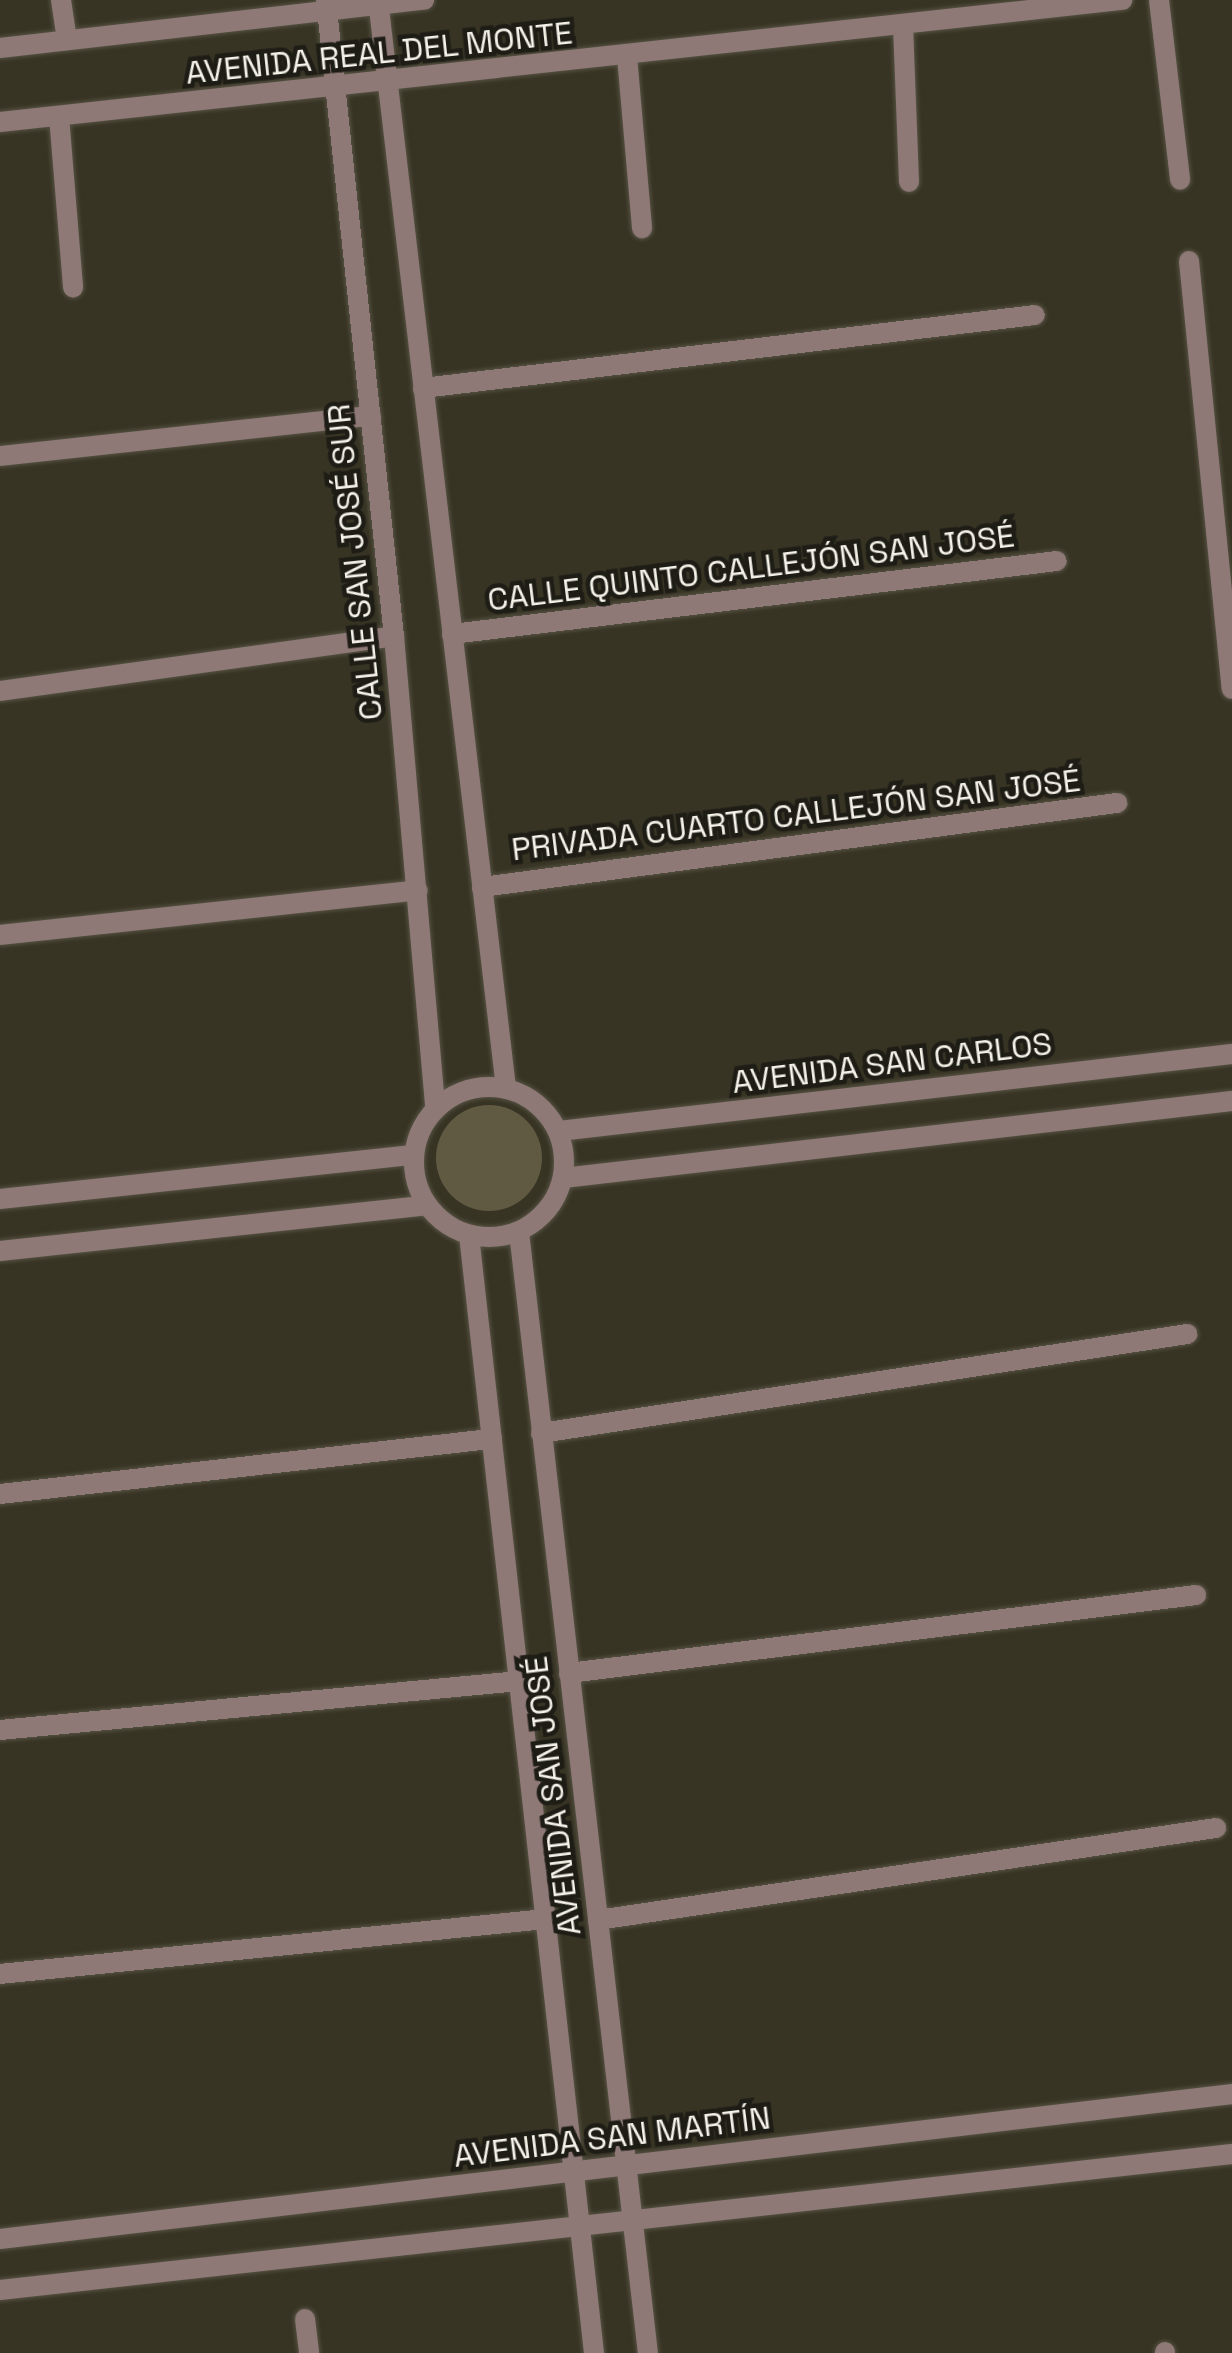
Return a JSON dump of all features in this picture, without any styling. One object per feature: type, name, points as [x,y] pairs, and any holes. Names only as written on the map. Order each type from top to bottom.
[{"type":"street","points":[[62,0],[67,40]]},
{"type":"street","name":"AVENIDA REAL DEL MONTE","points":[[0,48],[326,6],[424,0]]},
{"type":"street","name":"AVENIDA REAL DEL MONTE","points":[[0,122],[335,89],[1122,0]]},
{"type":"street","points":[[1159,0],[1180,180]]},
{"type":"street","points":[[378,3],[506,1088]]},
{"type":"street","name":"CALLE SAN JOSÉ SUR","points":[[326,6],[394,636],[435,1108]]},
{"type":"street","points":[[904,24],[909,182]]},
{"type":"street","points":[[627,56],[642,228]]},
{"type":"street","points":[[59,116],[73,287]]},
{"type":"street","points":[[1189,261],[1232,689]]},
{"type":"street","points":[[423,388],[1035,315]]},
{"type":"street","points":[[0,456],[370,416]]},
{"type":"street","name":"CALLE QUINTO CALLEJÓN SAN JOSÉ","points":[[452,634],[1057,562]]},
{"type":"street","points":[[0,691],[394,636]]},
{"type":"street","name":"PRIVADA CUARTO CALLEJÓN SAN JOSÉ","points":[[482,886],[1118,803]]},
{"type":"street","points":[[0,935],[418,890]]},
{"type":"street","name":"AVENIDA SAN CARLOS","points":[[559,1132],[1232,1054]]},
{"type":"street","points":[[506,1088],[528,1096],[559,1132],[564,1178],[539,1219],[519,1232],[469,1235],[426,1205],[413,1155],[435,1108],[456,1093],[506,1088]]},
{"type":"street","points":[[564,1178],[1232,1101]]},
{"type":"street","points":[[0,1199],[413,1155]]},
{"type":"street","points":[[0,1251],[426,1205]]},
{"type":"street","name":"AVENIDA SAN JOSÉ","points":[[519,1232],[648,2353]]},
{"type":"street","name":"AVENIDA SAN JOSÉ","points":[[469,1235],[594,2353]]},
{"type":"street","points":[[542,1433],[1186,1334]]},
{"type":"street","points":[[0,1494],[492,1439]]},
{"type":"street","points":[[569,1673],[1196,1595]]},
{"type":"street","points":[[0,1730],[519,1681]]},
{"type":"street","points":[[598,1920],[1216,1828]]},
{"type":"street","points":[[0,1974],[546,1919]]},
{"type":"street","name":"AVENIDA SAN MARTÍN","points":[[0,2238],[1232,2094]]},
{"type":"street","points":[[0,2290],[580,2222],[1232,2154]]},
{"type":"street","points":[[305,2319],[309,2353]]},
{"type":"shaded area","points":[[489,1105],[509,1109],[527,1120],[538,1138],[542,1158],[538,1178],[527,1196],[509,1207],[489,1211],[469,1207],[451,1196],[440,1178],[436,1158],[440,1138],[451,1120],[469,1109]]}]
